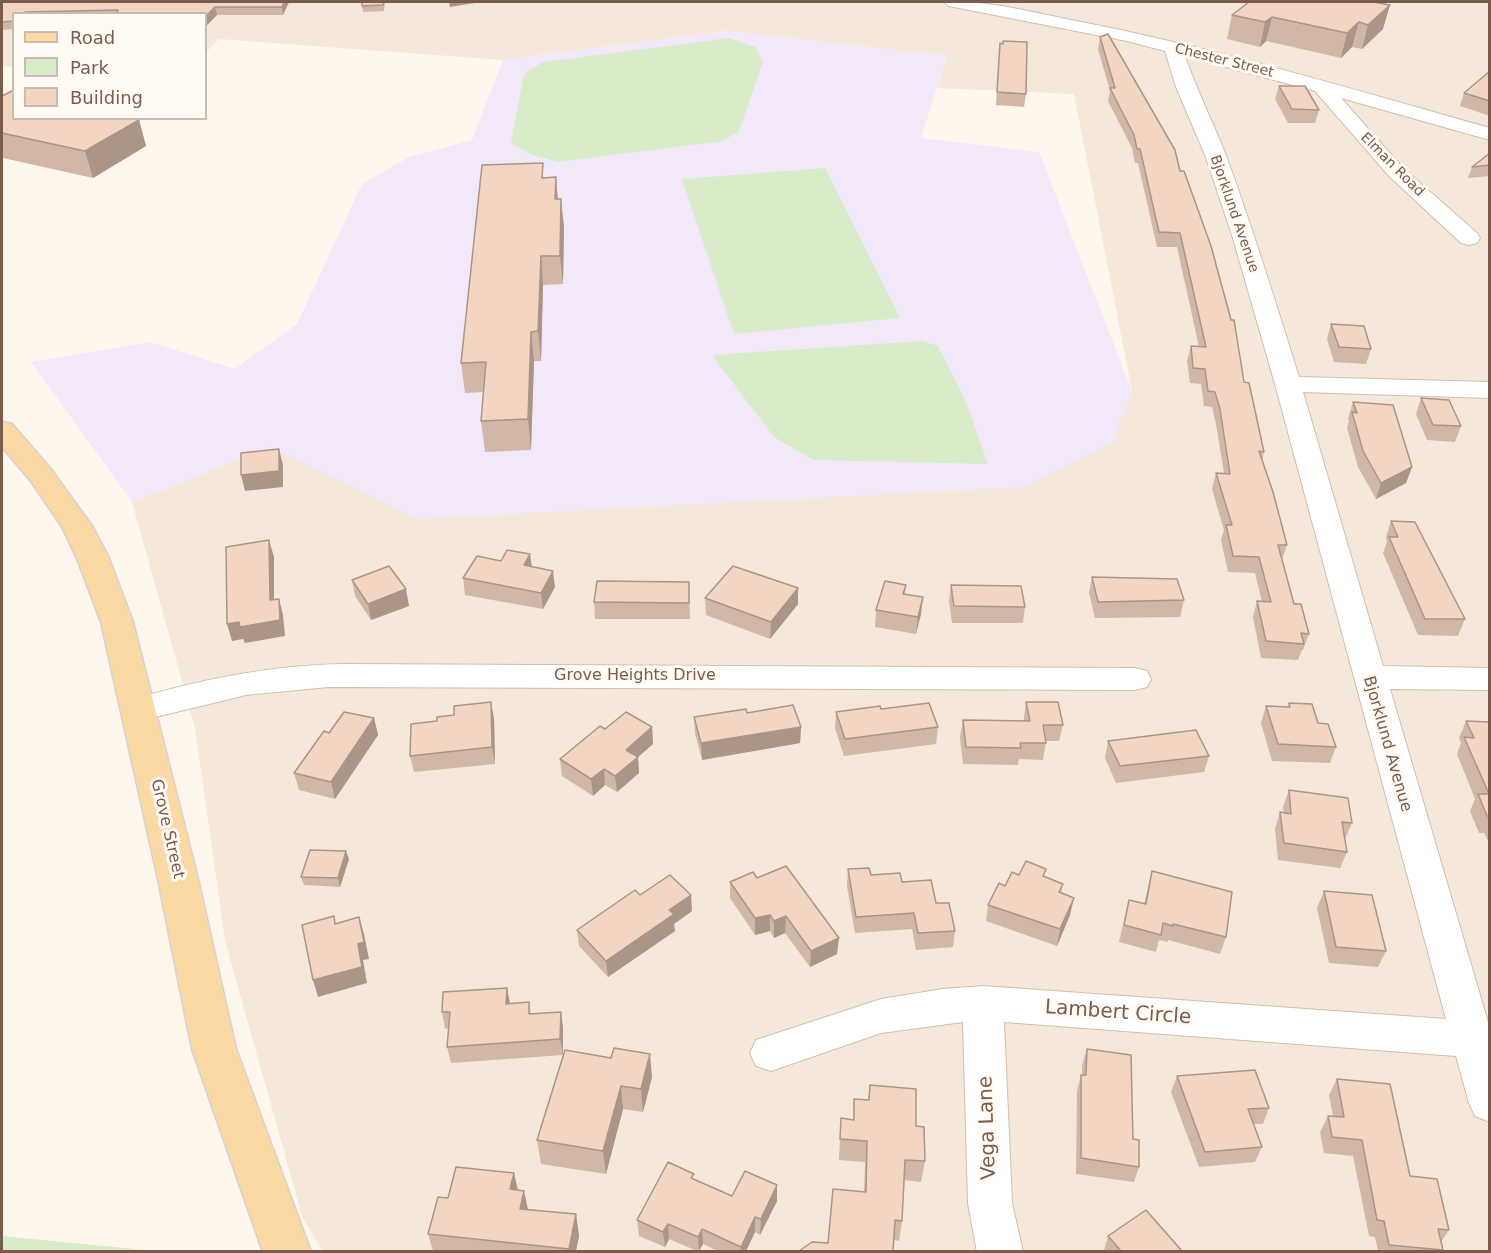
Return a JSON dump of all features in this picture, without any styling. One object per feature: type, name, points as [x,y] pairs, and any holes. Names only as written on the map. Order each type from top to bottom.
[{"type":"main road","name":"Grove Street","points":[[2,430],[40,474],[77,526],[93,556],[117,622],[139,709],[214,1049],[287,1251]]},
{"type":"street","name":"Chester Street","points":[[954,2],[1065,22],[1173,48],[1321,86],[1490,134]]},
{"type":"street","name":"Bjorklund Avenue","points":[[1173,48],[1244,235],[1490,1103]]},
{"type":"street","name":"Elman Road","points":[[1321,86],[1396,172],[1469,238]]},
{"type":"street","points":[[1288,384],[1490,390]]},
{"type":"street","name":"Grove Heights Drive","points":[[139,709],[217,689],[263,681],[312,677],[407,675],[1135,679]]},
{"type":"street","points":[[1369,677],[1490,679]]},
{"type":"street","name":"Lambert Circle","points":[[771,1053],[881,1016],[943,1006],[983,1003],[1471,1040]]},
{"type":"street","name":"Vega Lane","points":[[983,1003],[990,1203],[1000,1251]]},
{"type":"shaded area","points":[[2,2],[1489,2],[1489,1251],[323,1251],[303,1219],[225,941],[195,728],[132,502],[271,446],[418,519],[1132,391],[1074,94],[937,88],[947,56],[725,31],[503,60],[219,39],[207,51],[207,12],[12,12],[12,67],[2,66]]},
{"type":"shaded area","points":[[725,31],[947,56],[921,138],[1039,152],[1132,391],[1112,443],[1024,487],[417,519],[271,447],[132,502],[31,362],[150,342],[235,369],[297,324],[362,184],[409,157],[472,140],[503,60]]},
{"type":"green space","points":[[729,38],[755,47],[763,62],[739,131],[723,141],[558,162],[532,155],[511,143],[524,74],[543,62]]},
{"type":"green space","points":[[825,168],[900,318],[734,334],[682,179]]},
{"type":"green space","points":[[923,341],[938,346],[966,402],[988,464],[813,460],[774,437],[712,355]]},
{"type":"green space","points":[[2,1236],[155,1251],[2,1251]]},
{"type":"building","points":[[2,2],[284,2],[282,7],[215,7],[207,15],[207,12],[118,12],[118,10],[12,12],[12,21],[2,22]]},
{"type":"building","points":[[362,2],[384,2],[383,5],[362,6]]},
{"type":"building","points":[[1249,2],[1373,2],[1390,5],[1368,25],[1359,22],[1347,33],[1272,17],[1265,22],[1232,15]]},
{"type":"building","points":[[1108,34],[1175,150],[1180,171],[1184,171],[1211,246],[1231,320],[1234,320],[1244,382],[1249,383],[1264,452],[1259,451],[1287,545],[1278,545],[1294,604],[1301,604],[1309,634],[1301,633],[1304,644],[1266,641],[1257,601],[1271,602],[1259,557],[1233,556],[1226,525],[1232,525],[1216,473],[1230,474],[1220,409],[1215,392],[1208,391],[1205,369],[1193,368],[1191,346],[1206,347],[1180,233],[1159,232],[1140,149],[1137,149],[1134,135],[1110,88],[1115,88],[1100,37]]},
{"type":"building","points":[[1003,41],[1027,42],[1026,94],[997,92],[1000,43],[1003,44]]},
{"type":"building","points":[[1490,71],[1490,101],[1464,93]]},
{"type":"building","points":[[1279,86],[1305,86],[1319,110],[1292,109]]},
{"type":"building","points":[[12,91],[12,120],[139,120],[85,151],[2,133],[2,96]]},
{"type":"building","points":[[1490,153],[1490,165],[1472,167]]},
{"type":"building","points":[[543,163],[542,178],[556,177],[555,199],[561,199],[560,256],[541,256],[538,331],[531,332],[528,419],[481,421],[486,362],[461,363],[482,165]]},
{"type":"building","points":[[1331,324],[1364,326],[1371,349],[1339,347]]},
{"type":"building","points":[[1421,398],[1449,400],[1461,426],[1433,425]]},
{"type":"building","points":[[1353,402],[1393,405],[1412,467],[1381,483],[1363,451],[1352,412],[1357,413]]},
{"type":"building","points":[[279,449],[279,471],[241,475],[241,453]]},
{"type":"building","points":[[1391,521],[1415,522],[1465,619],[1425,619],[1389,537],[1398,537]]},
{"type":"building","points":[[269,540],[270,600],[279,599],[280,620],[240,627],[239,622],[227,624],[226,547]]},
{"type":"building","points":[[507,550],[530,554],[524,565],[553,571],[541,593],[463,578],[477,556],[501,561]]},
{"type":"building","points":[[389,566],[406,589],[368,604],[352,580]]},
{"type":"building","points":[[733,566],[798,588],[771,622],[705,598]]},
{"type":"building","points":[[1092,577],[1177,579],[1184,600],[1098,602]]},
{"type":"building","points":[[597,581],[689,582],[689,603],[594,602]]},
{"type":"building","points":[[885,581],[906,585],[903,594],[923,597],[918,617],[876,610]]},
{"type":"building","points":[[951,585],[1021,586],[1025,607],[954,606]]},
{"type":"building","points":[[491,702],[492,747],[410,756],[411,724],[437,721],[437,717],[454,715],[454,706]]},
{"type":"building","points":[[1026,702],[1058,702],[1063,725],[1043,725],[1046,743],[1020,743],[1021,748],[966,747],[963,720],[1030,721]]},
{"type":"building","points":[[929,703],[938,727],[845,739],[836,712],[880,706],[881,709]]},
{"type":"building","points":[[1289,703],[1312,704],[1318,723],[1328,724],[1336,747],[1278,744],[1266,706],[1290,707]]},
{"type":"building","points":[[793,705],[801,727],[701,743],[694,717],[746,709],[747,713]]},
{"type":"building","points":[[344,712],[374,718],[331,782],[294,773],[324,731],[329,733]]},
{"type":"building","points":[[626,712],[652,727],[626,750],[638,757],[615,776],[604,769],[591,779],[560,759],[600,726],[605,729]]},
{"type":"building","points":[[1466,721],[1490,722],[1490,816],[1487,816],[1478,794],[1489,794],[1464,737],[1474,738]]},
{"type":"building","points":[[1196,730],[1209,756],[1120,766],[1108,741]]},
{"type":"building","points":[[1289,790],[1348,798],[1352,823],[1342,822],[1347,852],[1284,843],[1280,812],[1291,814]]},
{"type":"building","points":[[310,850],[346,851],[338,878],[301,877]]},
{"type":"building","points":[[1026,861],[1046,869],[1043,876],[1063,884],[1059,892],[1074,898],[1060,929],[988,905],[999,883],[1005,886],[1012,872],[1019,875]]},
{"type":"building","points":[[786,866],[839,938],[811,951],[786,916],[774,921],[770,915],[755,918],[730,882],[753,872],[757,878]]},
{"type":"building","points":[[869,868],[871,875],[900,873],[902,882],[931,880],[936,903],[949,903],[955,931],[918,933],[914,913],[856,917],[848,869]]},
{"type":"building","points":[[1152,871],[1232,892],[1226,937],[1173,924],[1173,926],[1163,923],[1161,935],[1124,925],[1129,900],[1146,904]]},
{"type":"building","points":[[670,875],[691,895],[669,910],[674,914],[606,961],[577,930],[635,890],[640,895]]},
{"type":"building","points":[[1324,891],[1372,895],[1386,951],[1336,947]]},
{"type":"building","points":[[334,916],[335,924],[359,917],[364,942],[358,944],[362,967],[313,980],[302,925]]},
{"type":"building","points":[[507,988],[506,1004],[529,1002],[529,1014],[561,1012],[560,1039],[447,1047],[450,1012],[442,1012],[443,992]]},
{"type":"building","points":[[614,1048],[650,1054],[641,1089],[621,1086],[603,1151],[537,1140],[565,1050],[611,1058]]},
{"type":"building","points":[[1087,1049],[1131,1055],[1133,1139],[1139,1140],[1139,1167],[1081,1158],[1081,1075],[1086,1075]]},
{"type":"building","points":[[1255,1070],[1269,1108],[1248,1109],[1262,1147],[1205,1152],[1177,1076]]},
{"type":"building","points":[[1337,1079],[1390,1084],[1410,1176],[1437,1179],[1449,1230],[1438,1229],[1443,1250],[1389,1245],[1384,1221],[1377,1220],[1362,1140],[1332,1137],[1328,1116],[1344,1117]]},
{"type":"building","points":[[870,1085],[916,1089],[916,1126],[924,1127],[925,1161],[905,1160],[902,1221],[895,1220],[893,1251],[799,1251],[812,1242],[828,1243],[833,1189],[866,1192],[867,1141],[840,1139],[841,1118],[854,1120],[854,1099],[869,1100]]},
{"type":"building","points":[[668,1162],[694,1174],[691,1178],[732,1196],[745,1171],[777,1185],[761,1219],[755,1217],[741,1247],[702,1229],[698,1237],[668,1224],[663,1232],[637,1220]]},
{"type":"building","points":[[456,1167],[514,1173],[510,1189],[524,1191],[520,1209],[576,1214],[569,1249],[428,1234],[438,1197],[448,1198]]},
{"type":"building","points":[[1146,1210],[1182,1251],[1121,1251],[1108,1236]]}]
